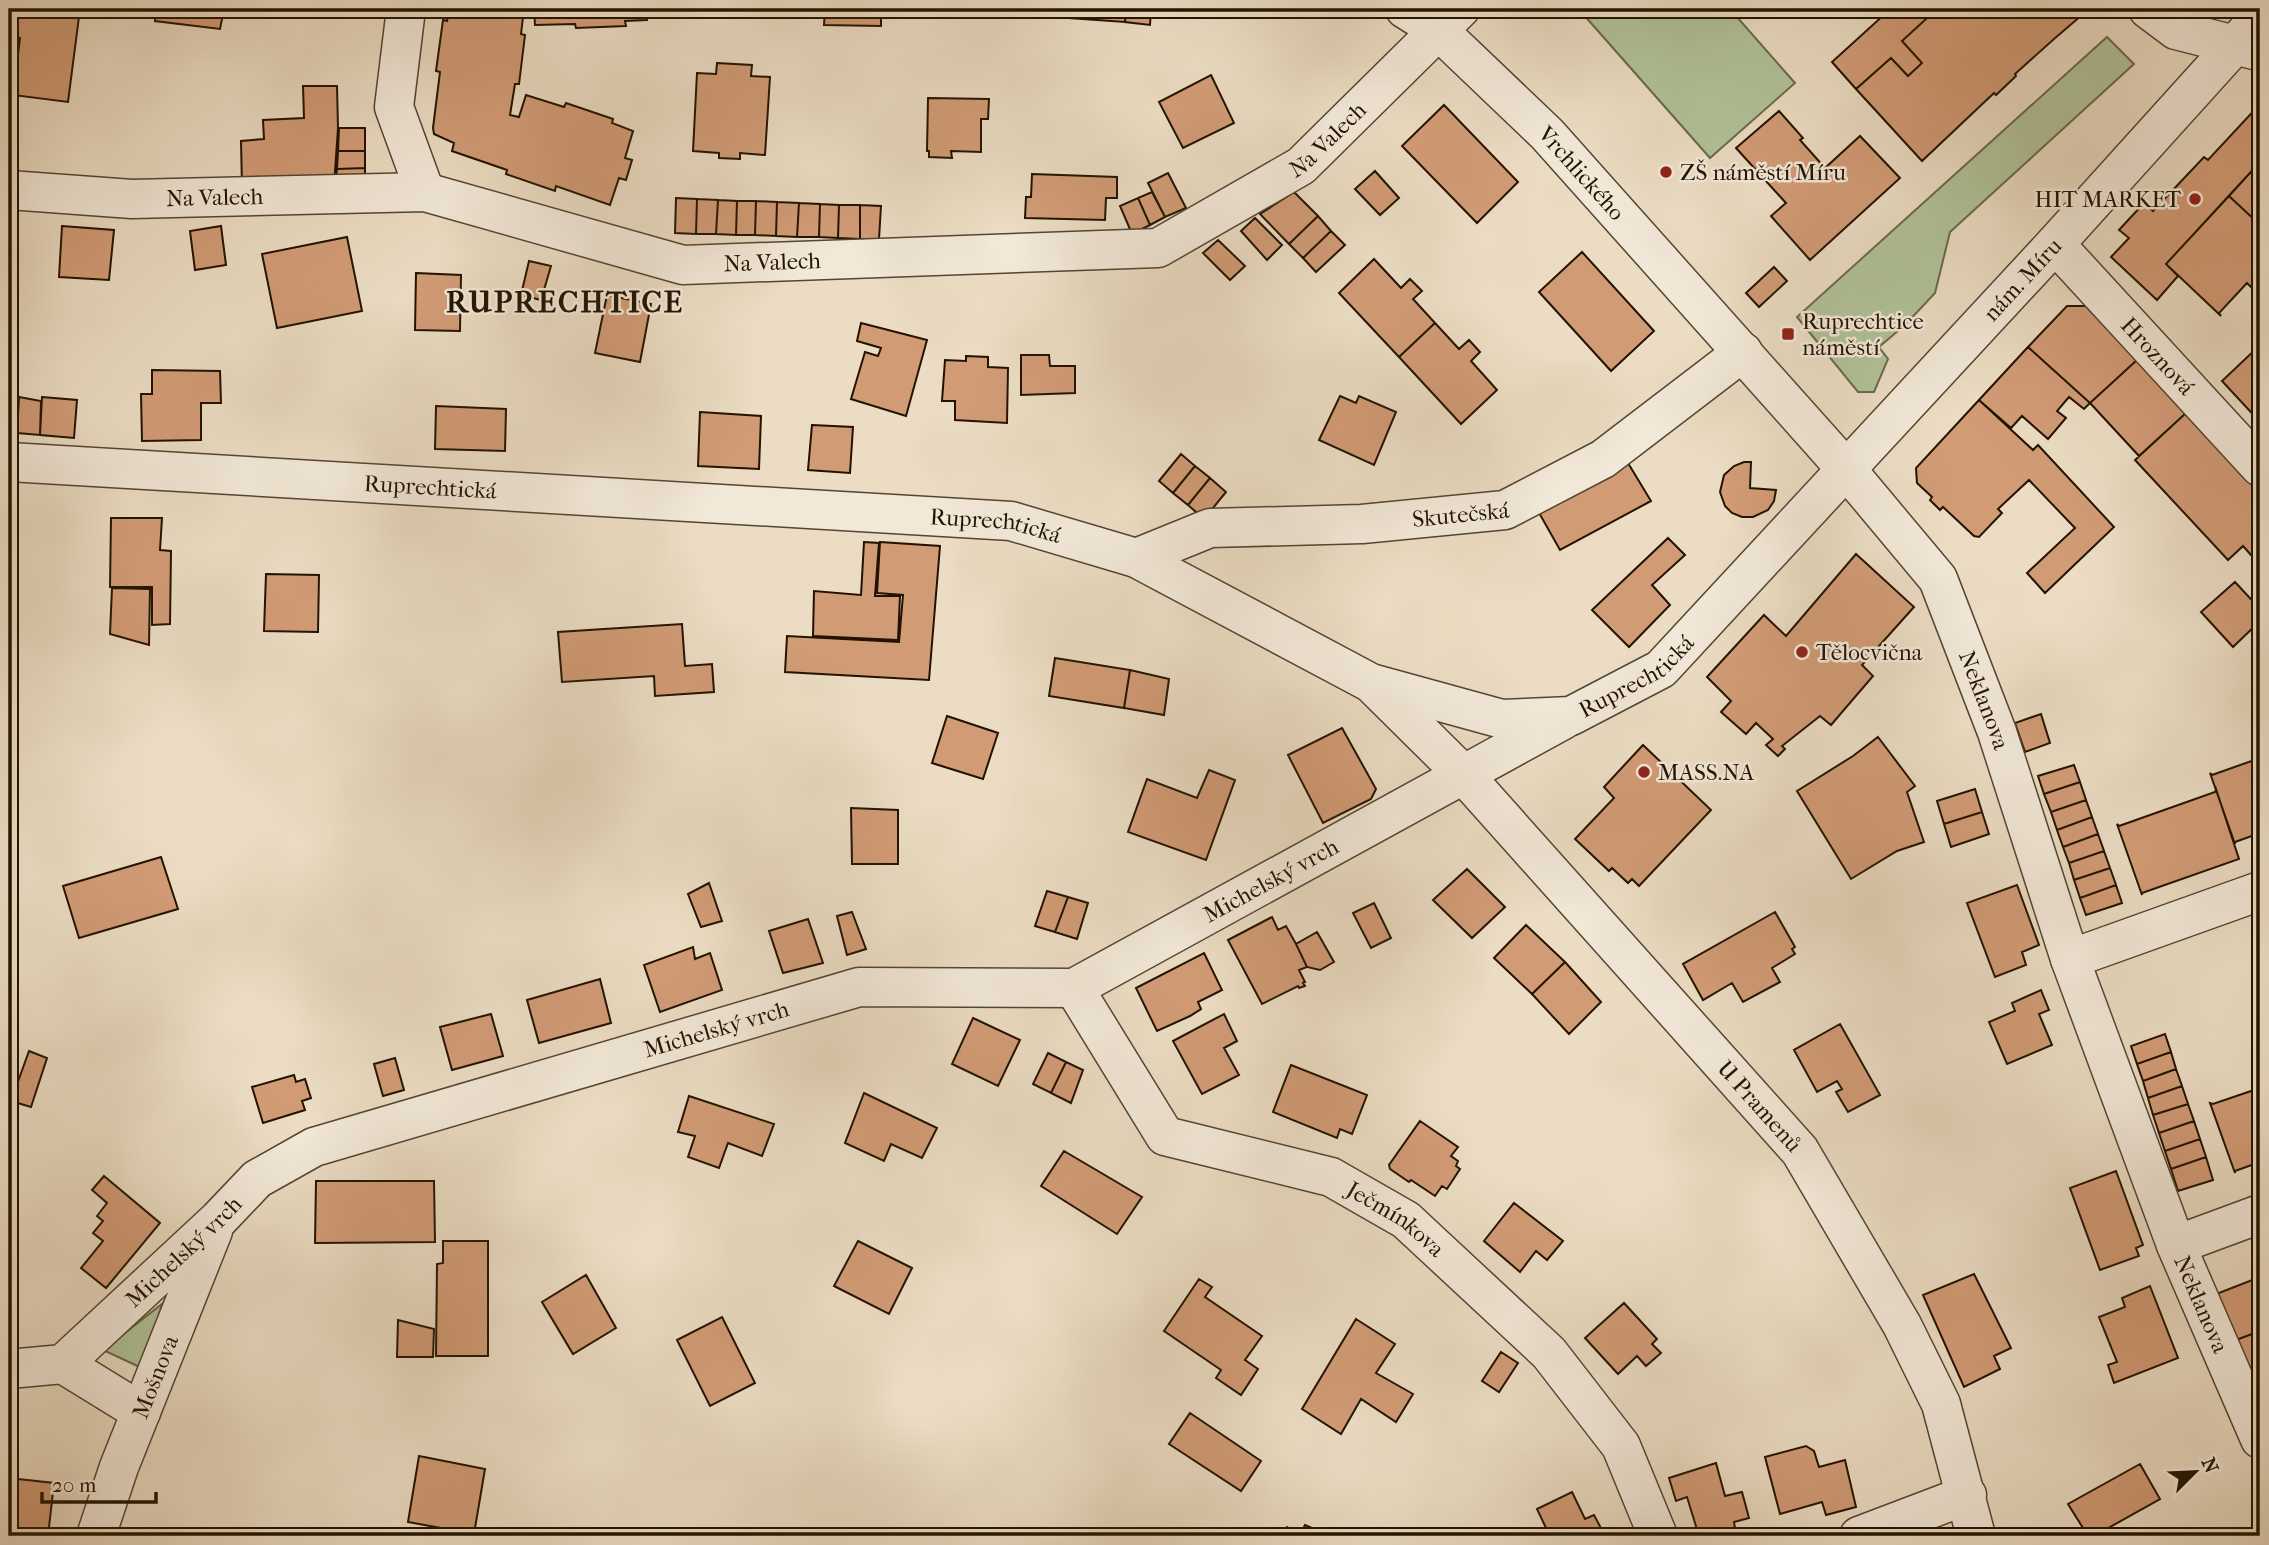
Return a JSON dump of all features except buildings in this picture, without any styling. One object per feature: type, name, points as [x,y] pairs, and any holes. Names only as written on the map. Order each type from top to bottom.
[{"type":"street","points":[[406,9],[394,107],[425,192]]},
{"type":"street","name":"Vrchlického","points":[[1405,9],[1448,19],[1547,134],[1743,352]]},
{"type":"street","name":"nám. Míru","points":[[2148,9],[2176,30],[2252,38]]},
{"type":"street","name":"Na Valech","points":[[9,190],[132,199],[425,192],[683,265],[1158,248],[1301,166],[1448,19]]},
{"type":"street","name":"nám. Míru","points":[[1846,469],[2054,244],[2252,38]]},
{"type":"street","name":"Hroznová","points":[[2054,244],[2260,467]]},
{"type":"street","points":[[1743,352],[1846,469]]},
{"type":"street","name":"Skutečská","points":[[1136,558],[1210,528],[1362,524],[1506,510],[1603,459],[1743,352]]},
{"type":"street","name":"Ruprechtická","points":[[9,462],[1011,521],[1136,558],[1371,683],[1502,719],[1572,716],[1661,669],[1846,469]]},
{"type":"street","name":"Neklanova","points":[[1846,469],[1938,579],[1997,732],[2070,959],[2176,1245],[2260,1439]]},
{"type":"street","points":[[1371,683],[1464,775]]},
{"type":"street","name":"Michelský vrch","points":[[63,1364],[218,1220],[257,1180],[314,1147],[859,987],[1074,988],[1572,716]]},
{"type":"street","name":"U Pramenů","points":[[1464,775],[1800,1151],[1902,1325],[1941,1404],[1976,1536]]},
{"type":"street","points":[[2070,959],[2260,891]]},
{"type":"street","name":"Ječmínkova","points":[[1074,988],[1165,1136],[1331,1177],[1405,1220],[1549,1353],[1620,1446],[1658,1536]]},
{"type":"street","name":"Neklanova","points":[[2176,1245],[2260,1214]]},
{"type":"street","name":"Mošnova","points":[[96,1536],[119,1467],[218,1220]]},
{"type":"street","points":[[9,1369],[63,1364],[141,1412]]},
{"type":"street","points":[[1859,1536],[1966,1495]]},
{"type":"green space","points":[[1589,9],[1730,9],[1795,83],[1710,158],[1583,14]]},
{"type":"green space","points":[[2107,37],[2134,64],[1950,232],[1935,293],[1905,325],[1879,347],[1888,359],[1874,392],[1858,392],[1797,317]]},
{"type":"green space","points":[[162,1304],[144,1369],[103,1350]]},
{"type":"place","name":"ZŠ náměstí Míru","points":[[1666,172]]},
{"type":"place","name":"HIT MARKET","points":[[2195,199]]},
{"type":"place","name":"Ruprechtice náměstí","points":[[1788,334]]},
{"type":"place","name":"Tělocvična","points":[[1802,652]]},
{"type":"place","name":"MASS.NA","points":[[1644,772]]},
{"type":"district","name":"RUPRECHTICE","points":[[565,302]]}]
